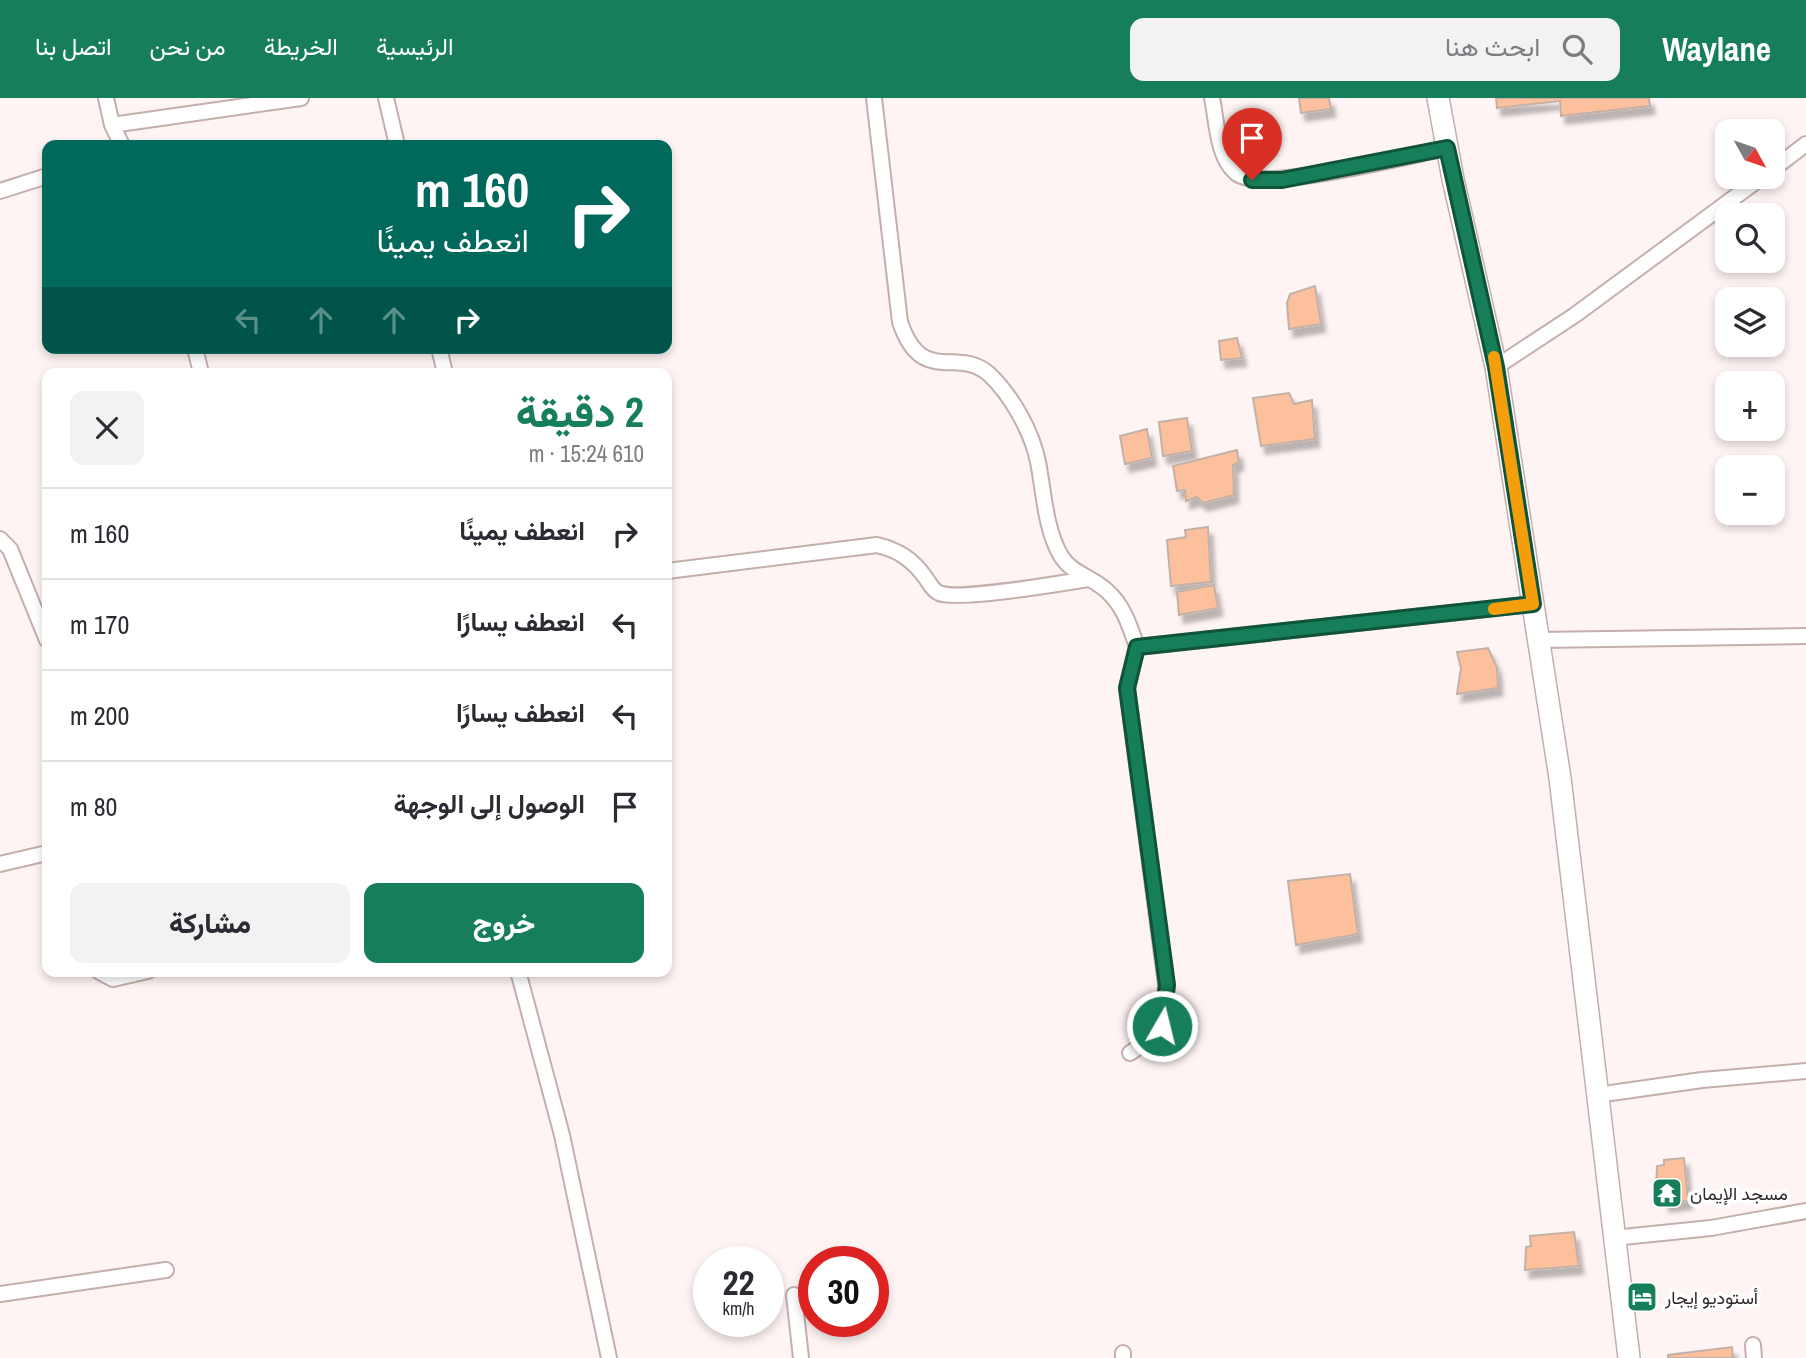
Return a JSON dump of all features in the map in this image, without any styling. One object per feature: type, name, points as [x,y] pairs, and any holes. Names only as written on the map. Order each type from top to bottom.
[{"type":"street","points":[[106,98],[112,125],[120,140]]},
{"type":"street","points":[[112,125],[301,98]]},
{"type":"street","points":[[386,98],[396,140]]},
{"type":"street","points":[[874,98],[900,322],[908,344],[936,362],[973,366],[988,373],[995,382],[1014,408],[1033,444],[1052,533],[1061,556],[1074,571],[1106,589],[1119,603],[1137,647],[1127,688],[1167,985],[1162,1026],[1152,1039],[1130,1053]]},
{"type":"street","points":[[1212,98],[1224,159],[1237,175],[1252,180],[1282,180],[1447,148]]},
{"type":"street","points":[[1438,98],[1496,367],[1539,640],[1573,874],[1613,1238],[1629,1358]]},
{"type":"street","points":[[1785,160],[1806,144]]},
{"type":"street","points":[[0,191],[42,178]]},
{"type":"street","points":[[1496,367],[1575,315],[1746,189]]},
{"type":"street","points":[[0,539],[10,549],[42,628]]},
{"type":"street","points":[[672,570],[877,545],[902,553],[913,562],[932,587],[946,594],[1015,590],[1088,579]]},
{"type":"street","points":[[1137,647],[1533,604]]},
{"type":"street","points":[[1539,640],[1806,636]]},
{"type":"street","points":[[0,864],[42,854]]},
{"type":"street","points":[[520,977],[562,1135],[609,1358]]},
{"type":"street","points":[[1597,1095],[1702,1080],[1806,1071]]},
{"type":"street","points":[[1613,1238],[1711,1228],[1806,1211]]},
{"type":"street","points":[[0,1294],[166,1270]]},
{"type":"street","points":[[794,1295],[801,1358]]},
{"type":"building","points":[[1299,98],[1329,98],[1331,109],[1301,113]]},
{"type":"building","points":[[1496,98],[1649,98],[1650,106],[1561,116],[1560,101],[1497,108]]},
{"type":"building","points":[[1315,286],[1321,324],[1289,329],[1287,303],[1290,294]]},
{"type":"building","points":[[1237,338],[1242,358],[1221,360],[1219,341]]},
{"type":"building","points":[[1289,393],[1294,404],[1312,400],[1315,439],[1261,446],[1253,398]]},
{"type":"building","points":[[1187,418],[1192,451],[1163,456],[1159,422]]},
{"type":"building","points":[[1147,429],[1152,458],[1125,464],[1120,436]]},
{"type":"building","points":[[1237,450],[1239,462],[1233,465],[1234,495],[1203,503],[1197,497],[1186,501],[1185,490],[1177,491],[1173,466]]},
{"type":"building","points":[[1208,527],[1211,582],[1171,586],[1167,540],[1186,537],[1185,530]]},
{"type":"building","points":[[1214,585],[1218,608],[1179,615],[1177,592]]},
{"type":"building","points":[[1488,648],[1497,668],[1498,688],[1457,694],[1461,668],[1457,652]]},
{"type":"building","points":[[1350,874],[1358,934],[1296,945],[1288,881]]},
{"type":"building","points":[[1684,1158],[1688,1201],[1665,1204],[1663,1189],[1656,1191],[1657,1166],[1664,1165],[1664,1160]]},
{"type":"building","points":[[1574,1232],[1579,1266],[1525,1270],[1526,1247],[1531,1246],[1530,1236]]},
{"type":"building","points":[[1732,1347],[1733,1358],[1668,1358],[1668,1355]]},
{"type":"slow traffic","points":[[1494,357],[1533,604],[1494,609]]},
{"type":"place","name":"مسجد الإيمان","points":[[1667,1193]]},
{"type":"place","name":"أستوديو إيجار","points":[[1642,1297]]},
{"type":"route","points":[[1162,1026],[1167,985],[1127,688],[1137,647],[1533,604],[1496,367],[1447,148],[1282,180],[1252,180]]}]
